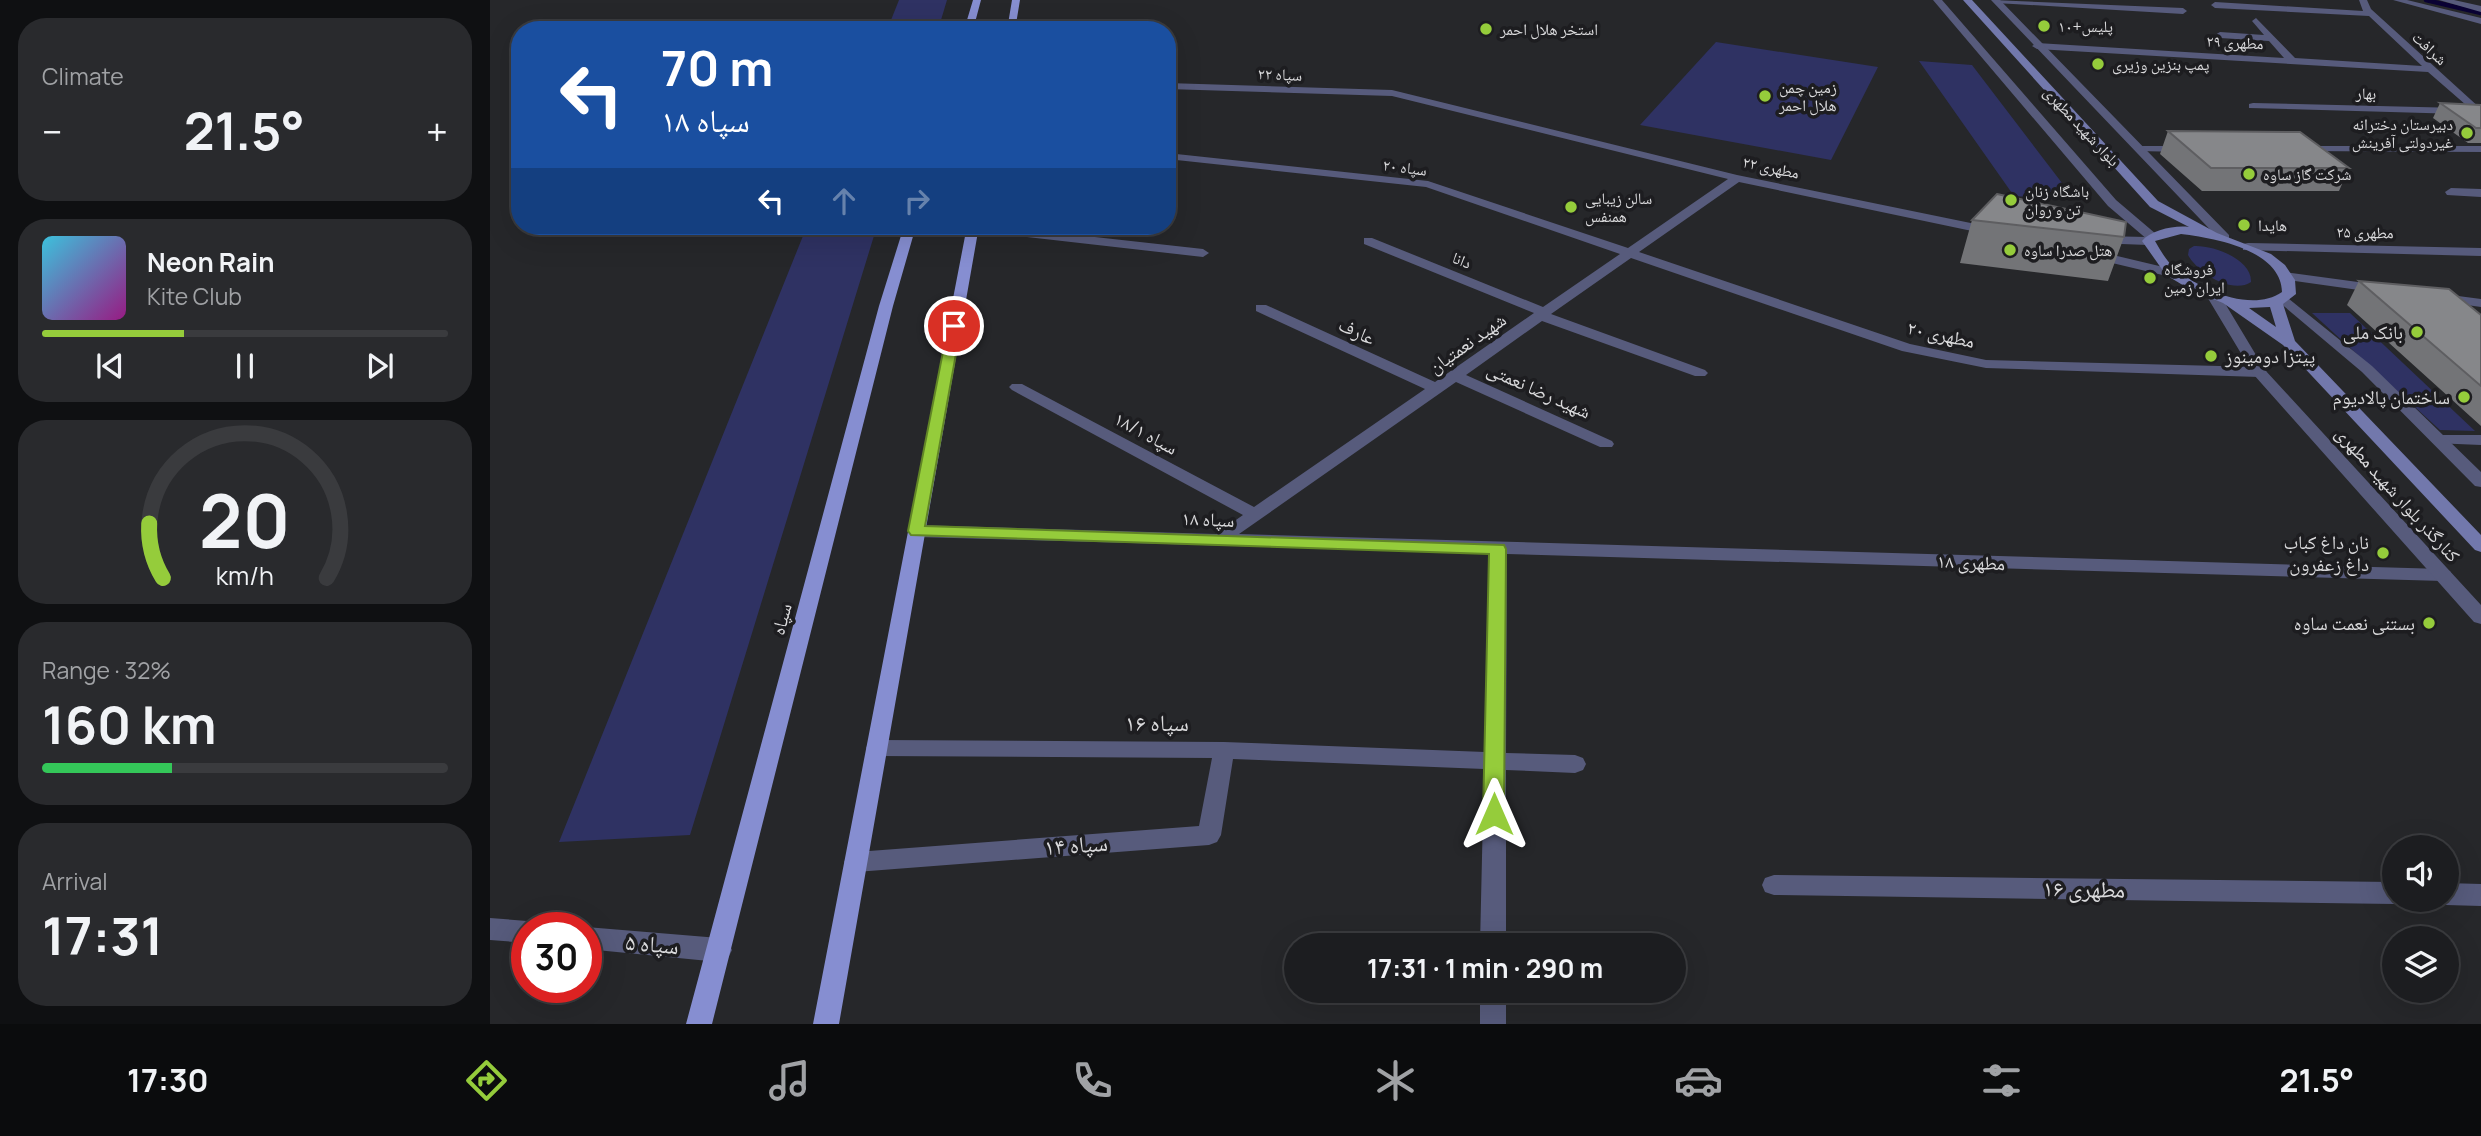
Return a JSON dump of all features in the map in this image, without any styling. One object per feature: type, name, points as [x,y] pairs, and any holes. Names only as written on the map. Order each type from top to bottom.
[{"type":"main road","points":[[970,21],[976,0]]},
{"type":"main road","points":[[1012,21],[1016,0]]},
{"type":"main road","name":"بلوار شهید مطهری","points":[[1967,0],[2154,204],[2218,236]]},
{"type":"main road","points":[[2154,204],[2153,238],[2159,260],[2171,272],[2221,298],[2288,342],[2481,546]]},
{"type":"main road","points":[[2153,238],[2181,230],[2218,236],[2248,247],[2274,264],[2286,276],[2290,288],[2280,300],[2262,304],[2221,298]]},
{"type":"main road","name":"سپاه","points":[[699,1024],[886,306],[907,235]]},
{"type":"main road","points":[[826,1024],[972,235]]},
{"type":"main road","points":[[2280,300],[2288,342]]},
{"type":"street","points":[[1937,0],[2112,203],[2153,238]]},
{"type":"street","points":[[1995,0],[2183,10]]},
{"type":"street","points":[[1995,0],[2140,149],[2218,236]]},
{"type":"street","name":"شرافت","points":[[2363,0],[2371,14],[2479,113]]},
{"type":"street","points":[[2397,0],[2481,21]]},
{"type":"street","points":[[2443,0],[2481,9]]},
{"type":"street","points":[[2215,5],[2371,14]]},
{"type":"street","points":[[2256,21],[2292,61]]},
{"type":"street","points":[[2220,35],[2271,38]]},
{"type":"street","name":"مطهری ۲۹","points":[[2037,46],[2431,69]]},
{"type":"street","name":"سپاه ۲۲","points":[[1176,86],[1392,93]]},
{"type":"street","name":"مطهری ۲۲","points":[[1392,93],[1737,178],[2010,235]]},
{"type":"street","name":"بهار","points":[[2253,106],[2479,113]]},
{"type":"street","points":[[2140,149],[2195,149]]},
{"type":"street","points":[[2290,149],[2481,149]]},
{"type":"street","name":"سپاه ۲۰","points":[[1176,157],[1428,184],[1629,252]]},
{"type":"street","name":"شهید نعمتیان","points":[[1219,540],[1737,178]]},
{"type":"street","points":[[2451,192],[2481,193]]},
{"type":"street","points":[[1044,235],[1203,253]]},
{"type":"street","points":[[2153,238],[2078,245],[2171,272]]},
{"type":"street","name":"دانا","points":[[1368,241],[1542,314],[1700,373]]},
{"type":"street","name":"مطهری ۲۵","points":[[2248,247],[2481,252]]},
{"type":"street","name":"مطهری ۲۰","points":[[1629,252],[1907,348],[1973,361],[2259,372]]},
{"type":"street","points":[[2286,276],[2390,291]]},
{"type":"street","points":[[2429,296],[2481,303]]},
{"type":"street","name":"کنارگذر بلوار شهید مطهری","points":[[2221,298],[2259,372],[2481,617]]},
{"type":"street","points":[[2280,300],[2367,369],[2481,482]]},
{"type":"street","name":"عارف","points":[[1261,308],[1436,388]]},
{"type":"street","name":"شهید رضا نعمتی","points":[[1454,375],[1606,444]]},
{"type":"street","name":"سپاه ۱۸/۱","points":[[1017,387],[1256,515]]},
{"type":"street","points":[[2439,440],[2481,440]]},
{"type":"street","name":"سپاه ۱۸","points":[[916,531],[1498,549]]},
{"type":"street","points":[[1493,933],[1498,549]]},
{"type":"street","name":"مطهری ۱۸","points":[[1498,549],[2444,576]]},
{"type":"street","name":"سپاه ۱۶","points":[[877,748],[1224,750],[1575,764]]},
{"type":"street","name":"سپاه ۱۴","points":[[856,862],[1209,835],[1224,750]]},
{"type":"street","name":"مطهری ۱۶","points":[[1774,885],[2382,894]]},
{"type":"street","points":[[2459,894],[2481,895]]},
{"type":"street","points":[[490,929],[511,931]]},
{"type":"street","name":"سپاه ۵","points":[[602,939],[719,950]]},
{"type":"street","points":[[1493,1003],[1493,1024]]},
{"type":"shaded area","points":[[899,0],[947,0],[941,21],[891,21]]},
{"type":"shaded area","name":"زمین چمن هلال احمر","points":[[1716,42],[1878,67],[1831,160],[1640,125]]},
{"type":"shaded area","points":[[1919,61],[1972,65],[2075,200],[2014,196]]},
{"type":"shaded area","points":[[803,235],[874,235],[690,835],[559,842]]},
{"type":"shaded area","points":[[2194,246],[2221,251],[2238,260],[2250,274],[2251,282],[2234,286],[2216,280],[2199,268],[2188,255],[2189,249]]},
{"type":"shaded area","points":[[2312,313],[2350,313],[2475,431],[2440,430]]},
{"type":"building","points":[[2440,103],[2481,105],[2481,128],[2476,128]]},
{"type":"building","points":[[2168,131],[2300,132],[2349,168],[2211,168]]},
{"type":"building","points":[[1997,194],[2126,222],[2124,237],[1972,220]]},
{"type":"building","points":[[2359,281],[2449,289],[2481,315],[2481,386]]},
{"type":"waterway","points":[[2426,0],[2481,13]]},
{"type":"place","name":"پلیس+۱۰","points":[[2044,26]]},
{"type":"place","name":"استخر هلال احمر","points":[[1486,29]]},
{"type":"place","name":"پمپ بنزین وزیری","points":[[2098,64]]},
{"type":"place","name":"زمین چمن هلال احمر","points":[[1765,96]]},
{"type":"place","name":"دبیرستان دخترانه غیردولتی آفرینش","points":[[2467,133]]},
{"type":"place","name":"شرکت گاز ساوه","points":[[2249,174]]},
{"type":"place","name":"باشگاه زنان تن و روان","points":[[2011,200]]},
{"type":"place","name":"سالن زيبايى همنفس","points":[[1571,207]]},
{"type":"place","name":"هایدا","points":[[2244,225]]},
{"type":"place","name":"هتل صدرا ساوه","points":[[2010,250]]},
{"type":"place","name":"فروشگاه ایران زمین","points":[[2150,278]]},
{"type":"place","name":"بانک ملی","points":[[2417,332]]},
{"type":"place","name":"پیتزا دومینوز","points":[[2211,356]]},
{"type":"place","name":"ساختمان پالادیوم","points":[[2464,397]]},
{"type":"place","name":"نان داغ کباب داغ زعفرون","points":[[2383,553]]},
{"type":"place","name":"بستنی نعمت ساوه","points":[[2429,623]]},
{"type":"route","points":[[954,326],[916,531],[1498,549],[1494,814]]}]
